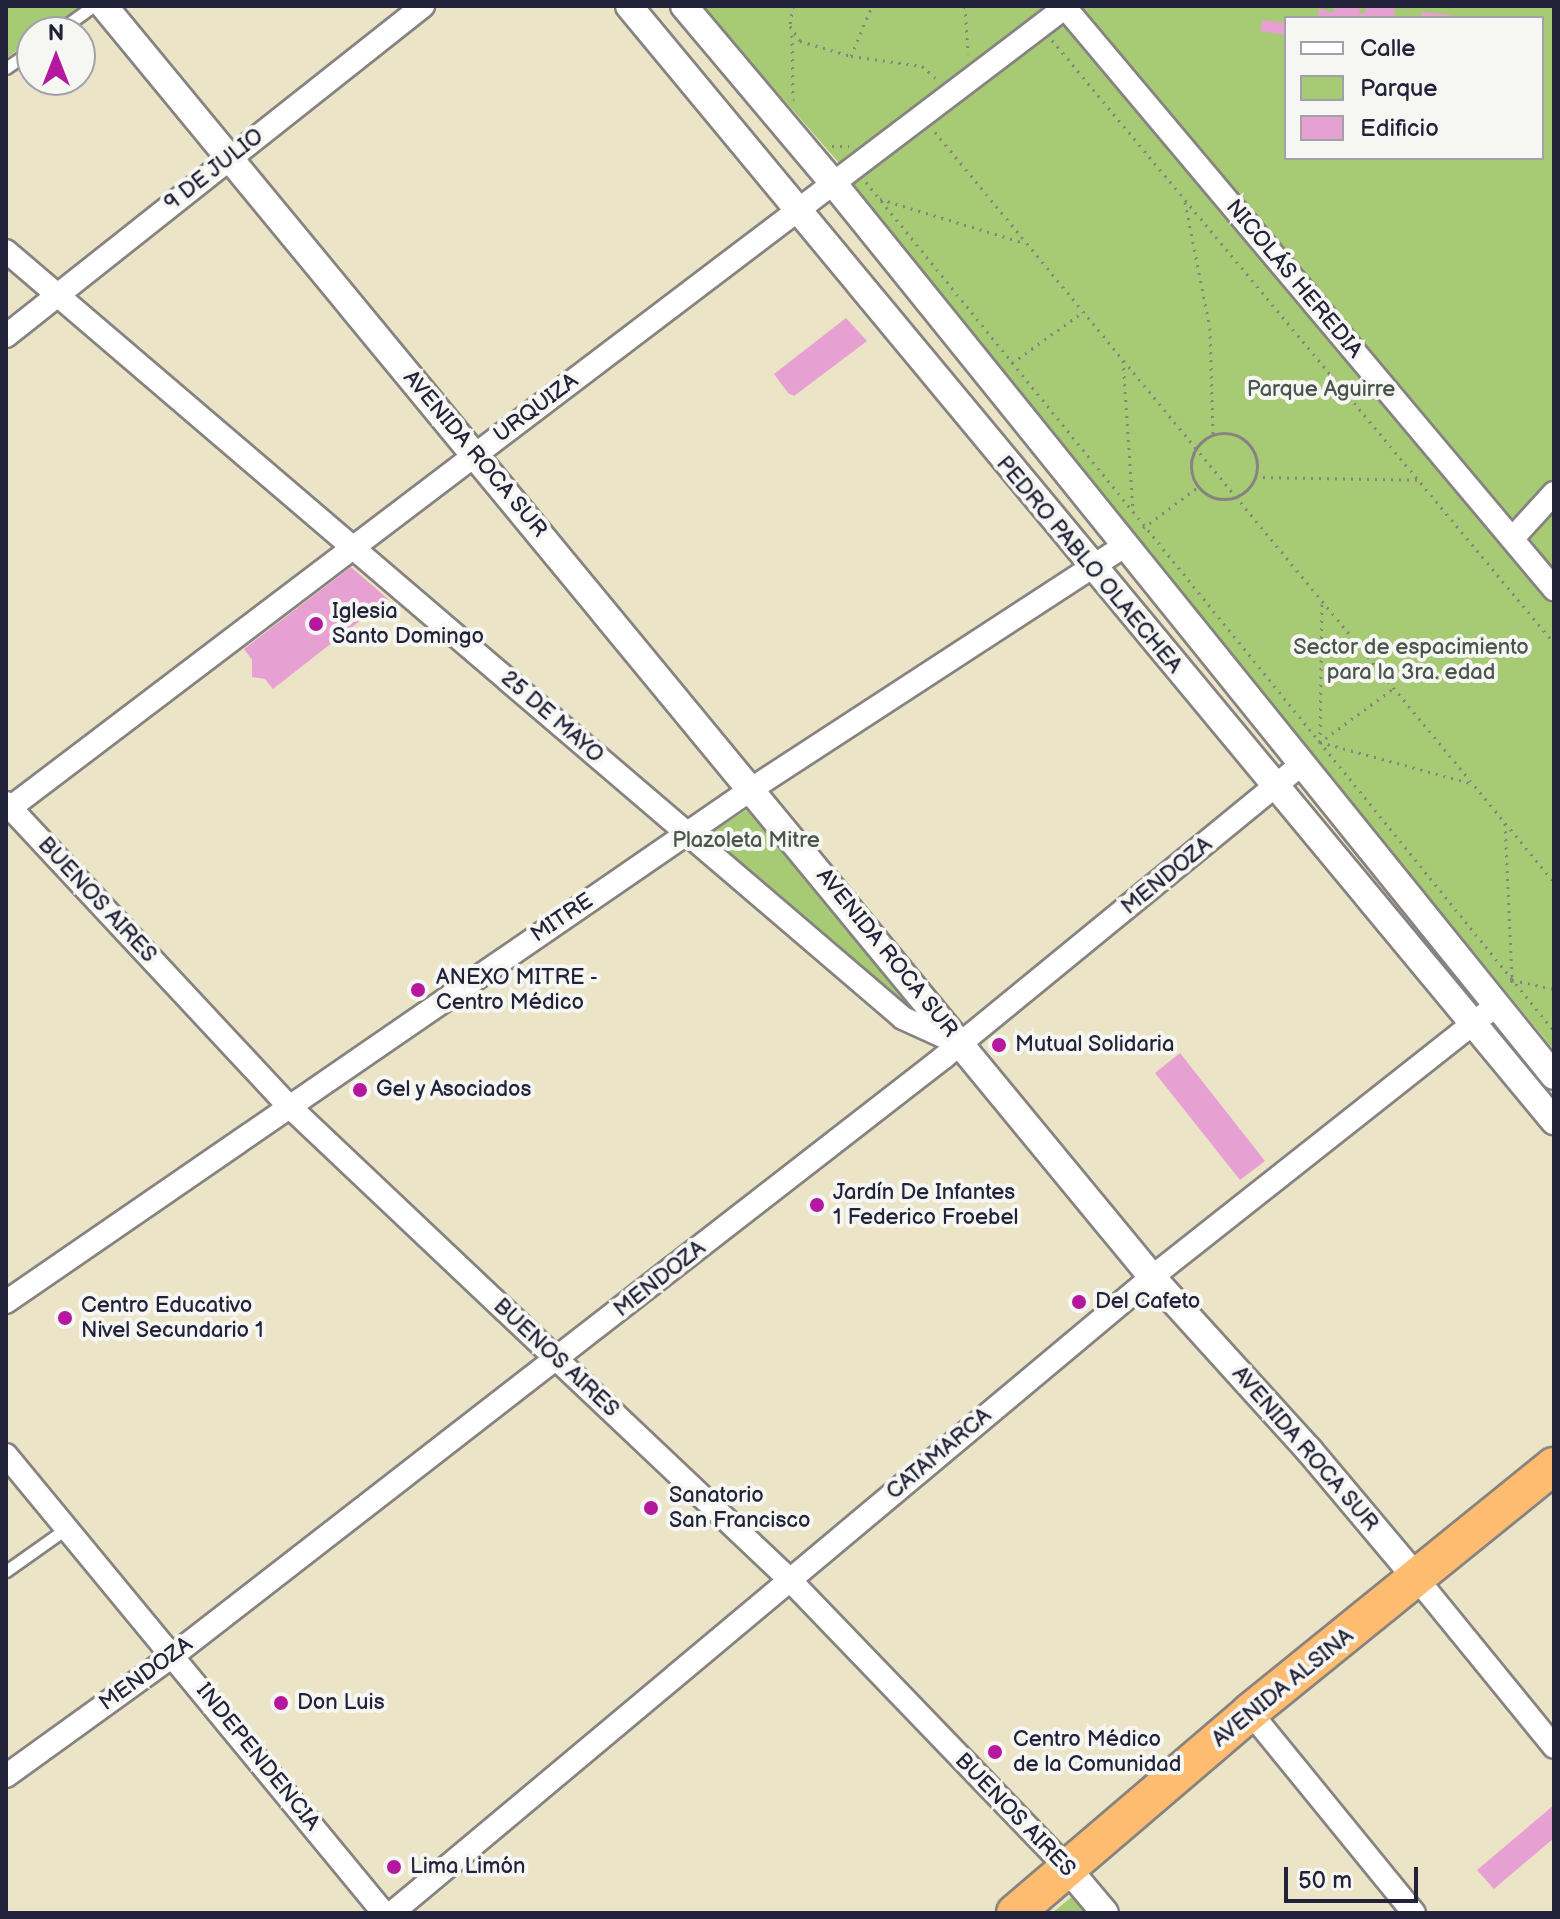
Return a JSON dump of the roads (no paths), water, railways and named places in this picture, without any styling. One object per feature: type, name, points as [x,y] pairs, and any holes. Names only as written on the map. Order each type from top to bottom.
[{"type":"highway","name":"AVENIDA ALSINA","points":[[1015,1913],[1250,1712],[1418,1580],[1554,1466]]},
{"type":"street","name":"AVENIDA ROCA SUR","points":[[104,6],[753,788],[1152,1277],[1309,1450],[1553,1744]]},
{"type":"street","name":"9 DE JULIO","points":[[6,336],[423,6]]},
{"type":"street","name":"PEDRO PABLO OLAECHEA","points":[[629,6],[1088,565],[1554,1121]]},
{"type":"street","name":"PEDRO PABLO OLAECHEA","points":[[684,6],[844,176],[1135,536],[1301,765],[1554,1076]]},
{"type":"street","name":"URQUIZA","points":[[8,807],[1065,6]]},
{"type":"street","name":"NICOLÁS HEREDIA","points":[[1065,6],[1554,589]]},
{"type":"street","name":"25 DE MAYO","points":[[6,251],[60,293],[355,545],[685,834],[903,1018],[961,1044]]},
{"type":"street","points":[[1513,538],[1554,493]]},
{"type":"street","name":"MITRE","points":[[6,1302],[685,834],[1135,536]]},
{"type":"street","name":"MENDOZA","points":[[6,1776],[175,1654],[961,1044],[1301,765]]},
{"type":"street","name":"BUENOS AIRES","points":[[8,807],[289,1106],[789,1579],[1068,1869],[1105,1913]]},
{"type":"street","name":"CATAMARCA","points":[[392,1913],[1152,1277],[1495,1006]]},
{"type":"street","name":"INDEPENDENCIA","points":[[6,1455],[175,1654],[384,1913]]},
{"type":"street","points":[[1250,1712],[1414,1913]]},
{"type":"lane","points":[[6,1571],[67,1528]]},
{"type":"place","name":"Iglesia Santo Domingo","points":[[316,624]]},
{"type":"place","name":"ANEXO MITRE - Centro Médico","points":[[418,990]]},
{"type":"place","name":"Mutual Solidaria","points":[[999,1045]]},
{"type":"place","name":"Gel y Asociados","points":[[360,1090]]},
{"type":"place","name":"Jardín De Infantes 1 Federico Froebel","points":[[817,1205]]},
{"type":"place","name":"Del Cafeto","points":[[1079,1302]]},
{"type":"place","name":"Centro Educativo Nivel Secundario 1","points":[[65,1318]]},
{"type":"place","name":"Sanatorio San Francisco","points":[[651,1508]]},
{"type":"place","name":"Don Luis","points":[[281,1703]]},
{"type":"place","name":"Centro Médico de la Comunidad","points":[[995,1752]]},
{"type":"place","name":"Lima Limón","points":[[394,1867]]},
{"type":"park label","name":"Parque Aguirre","points":[[1321,390]]},
{"type":"park label","name":"Sector de espacimiento para la 3ra. edad","points":[[1411,660]]},
{"type":"park label","name":"Plazoleta Mitre","points":[[746,841]]}]
